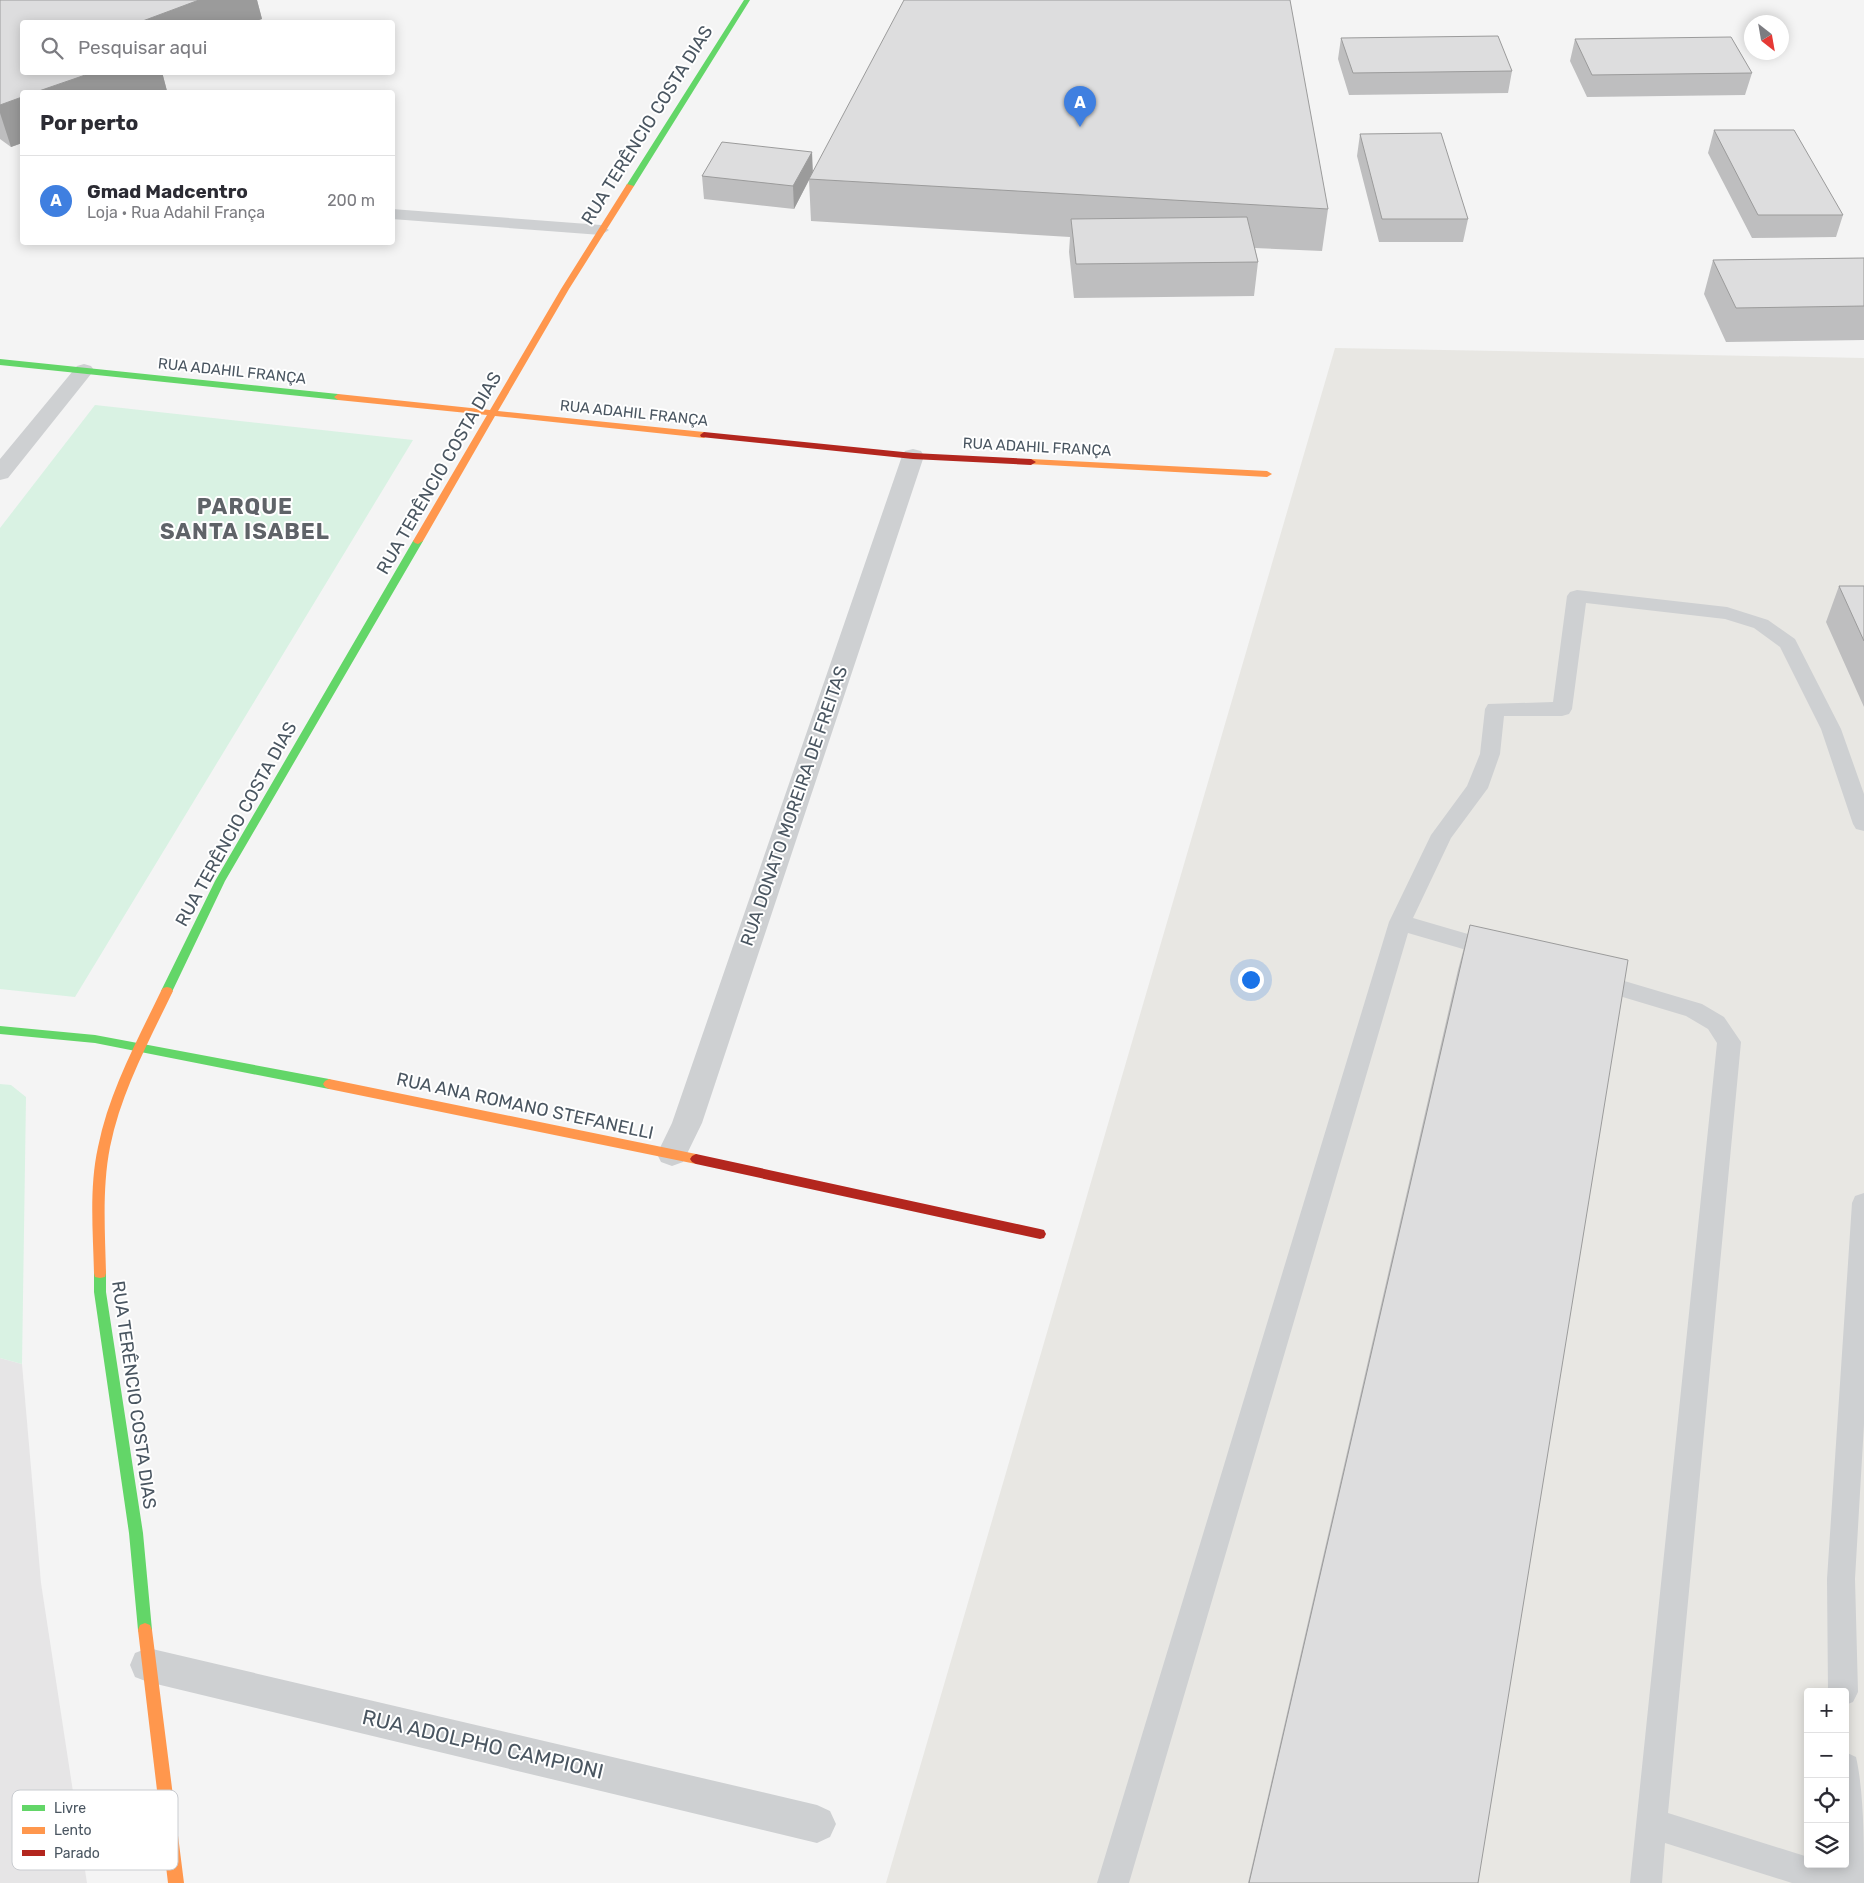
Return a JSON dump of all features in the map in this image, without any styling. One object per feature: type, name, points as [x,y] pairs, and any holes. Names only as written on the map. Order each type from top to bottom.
[{"type":"street","name":"RUA TERÊNCIO COSTA DIAS","points":[[164,1790],[148,1665],[136,1533],[100,1292],[99,1207],[104,1148],[115,1107],[140,1046],[220,881],[601,230],[747,0]]},
{"type":"street","name":"RUA ADAHIL FRANÇA","points":[[0,362],[913,456],[1267,474]]},
{"type":"street","points":[[0,473],[84,370]]},
{"type":"street","name":"RUA DONATO MOREIRA DE FREITAS","points":[[672,1154],[687,1123],[913,456]]},
{"type":"street","name":"RUA ANA ROMANO STEFANELLI","points":[[0,1030],[95,1039],[140,1046],[672,1154],[1040,1234]]},
{"type":"street","name":"RUA ADOLPHO CAMPIONI","points":[[148,1665],[817,1824]]},
{"type":"street","name":"RUA TERÊNCIO COSTA DIAS","points":[[174,1870],[176,1883]]},
{"type":"lane","points":[[395,214],[601,230]]},
{"type":"lane","points":[[1113,1883],[1400,922],[1442,835],[1477,788],[1490,754],[1495,709],[1562,709],[1577,596],[1727,613],[1761,624],[1788,643],[1831,729],[1864,824]]},
{"type":"lane","points":[[1400,922],[1514,956]]},
{"type":"lane","points":[[1570,973],[1694,1010],[1716,1023],[1729,1042],[1646,1883]]},
{"type":"lane","points":[[1843,1688],[1841,1579],[1864,1203]]},
{"type":"lane","points":[[1847,1778],[1861,1883]]},
{"type":"lane","points":[[1652,1823],[1841,1883]]},
{"type":"shaded area","points":[[1335,348],[1864,358],[1864,1883],[886,1883]]},
{"type":"shaded area","points":[[0,1358],[22,1364],[41,1583],[73,1790],[12,1790],[12,1870],[85,1870],[87,1883],[0,1883]]},
{"type":"green space","points":[[95,405],[413,440],[75,997],[0,989],[0,528]]},
{"type":"green space","points":[[0,1084],[11,1085],[26,1097],[22,1364],[0,1358]]},
{"type":"building","points":[[0,0],[199,0],[145,20],[20,20],[20,75],[85,75],[42,90],[20,90],[20,98],[0,105]]},
{"type":"building","points":[[904,0],[1290,0],[1328,209],[809,179]]},
{"type":"building","points":[[1498,36],[1512,71],[1353,73],[1341,38]]},
{"type":"building","points":[[1731,37],[1752,73],[1592,75],[1575,39]]},
{"type":"building","points":[[1714,130],[1794,130],[1843,215],[1758,215]]},
{"type":"building","points":[[1441,133],[1468,219],[1382,219],[1360,134]]},
{"type":"building","points":[[722,142],[812,152],[793,186],[702,176]]},
{"type":"building","points":[[1247,217],[1258,262],[1076,264],[1071,219]]},
{"type":"building","points":[[1864,258],[1864,306],[1736,308],[1713,260]]},
{"type":"building","points":[[1839,586],[1864,586],[1864,641]]},
{"type":"building","points":[[1470,925],[1628,960],[1478,1883],[1249,1883]]},
{"type":"traffic: fast","points":[[630,186],[747,0]]},
{"type":"traffic: fast","points":[[0,362],[338,397]]},
{"type":"traffic: fast","points":[[167,991],[220,881],[418,541]]},
{"type":"traffic: fast","points":[[0,1030],[95,1039],[329,1084]]},
{"type":"traffic: fast","points":[[100,1273],[100,1292],[136,1533],[145,1630]]},
{"type":"traffic: slow","points":[[418,541],[565,289],[630,186]]},
{"type":"traffic: slow","points":[[338,397],[704,435]]},
{"type":"traffic: slow","points":[[1031,462],[1267,474]]},
{"type":"traffic: slow","points":[[100,1273],[99,1193],[104,1146],[123,1086],[167,991]]},
{"type":"traffic: slow","points":[[329,1084],[696,1159]]},
{"type":"traffic: slow","points":[[145,1630],[165,1790]]},
{"type":"traffic: slow","points":[[174,1870],[176,1883]]},
{"type":"traffic: jam","points":[[704,435],[913,456],[1031,462]]},
{"type":"traffic: jam","points":[[696,1159],[1040,1234]]},
{"type":"place","name":"Gmad Madcentro","points":[[1080,127]]},
{"type":"district","name":"PARQUE SANTA ISABEL","points":[[245,518]]}]
